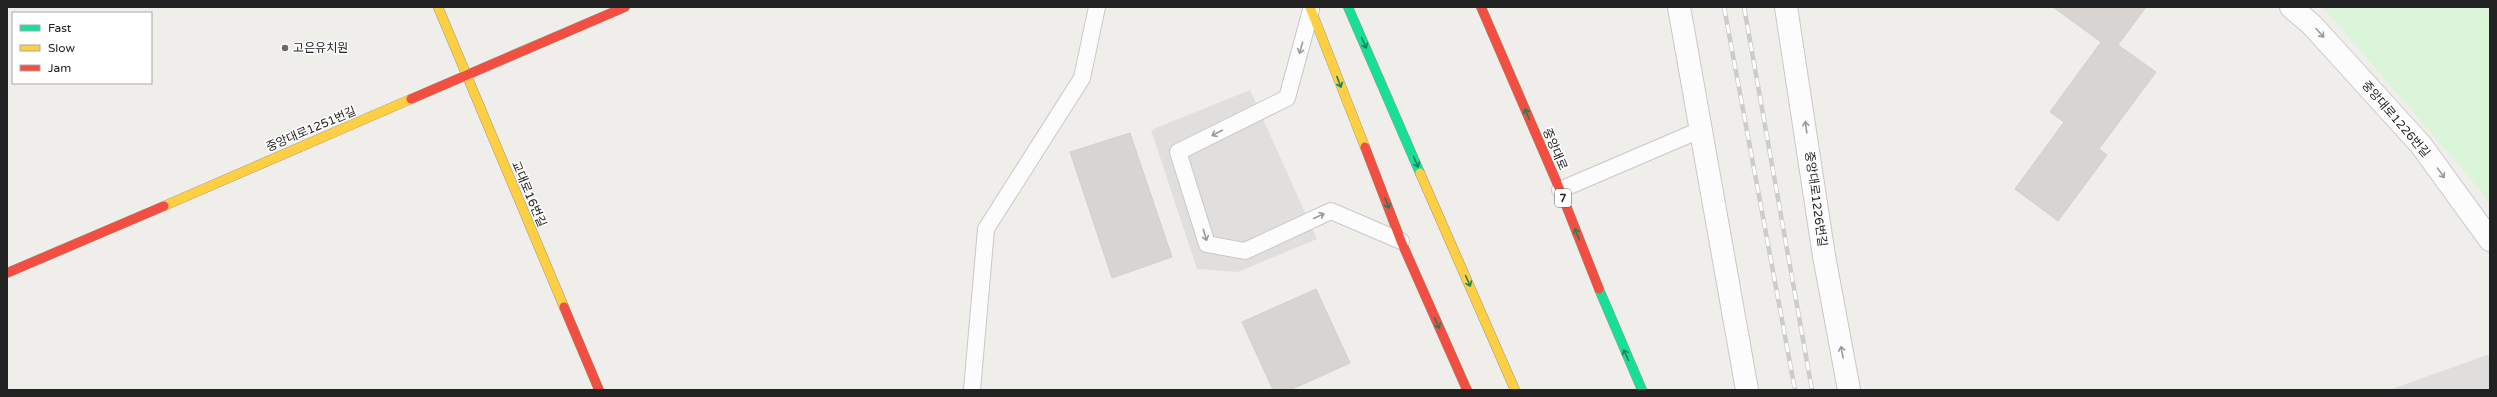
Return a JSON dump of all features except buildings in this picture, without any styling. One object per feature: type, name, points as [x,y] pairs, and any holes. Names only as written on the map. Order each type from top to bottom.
[{"type":"main road","name":"교대로16번길","points":[[438,7],[465,76],[599,390]]},
{"type":"main road","name":"중앙대로1251번길","points":[[7,273],[625,7]]},
{"type":"main road","points":[[1348,7],[1515,390]]},
{"type":"main road","name":"중앙대로","points":[[1481,7],[1560,190],[1614,329],[1642,390]]},
{"type":"main road","points":[[1310,9],[1401,241],[1467,390]]},
{"type":"street","points":[[1679,7],[1747,390]]},
{"type":"street","name":"중앙대로1226번길","points":[[1786,7],[1824,256],[1849,390]]},
{"type":"street","name":"중앙대로1226번길","points":[[2291,7],[2312,25],[2421,145],[2490,240]]},
{"type":"lane","points":[[972,390],[986,229],[1082,78],[1097,7]]},
{"type":"lane","points":[[1310,9],[1287,98],[1178,152],[1208,244],[1245,251],[1331,211],[1401,241]]},
{"type":"lane","points":[[1560,190],[1700,130]]},
{"type":"shaded area","points":[[1250,90],[1317,239],[1238,272],[1197,269],[1151,130]]},
{"type":"shaded area","points":[[2490,354],[2490,390],[2389,390]]},
{"type":"green space","points":[[2323,7],[2490,7],[2490,204],[2472,180]]},
{"type":"railway","points":[[1724,7],[1795,390]]},
{"type":"railway","points":[[1744,7],[1812,390]]},
{"type":"traffic: fast","points":[[1348,7],[1420,173]]},
{"type":"traffic: fast","points":[[1599,289],[1642,390]]},
{"type":"traffic: slow","points":[[438,7],[564,307]]},
{"type":"traffic: slow","points":[[1310,7],[1365,147]]},
{"type":"traffic: slow","points":[[164,206],[411,99]]},
{"type":"traffic: slow","points":[[1420,173],[1515,390]]},
{"type":"traffic: jam","points":[[411,99],[625,7]]},
{"type":"traffic: jam","points":[[1481,7],[1560,190],[1599,289]]},
{"type":"traffic: jam","points":[[1365,147],[1401,241],[1467,390]]},
{"type":"traffic: jam","points":[[7,273],[164,206]]},
{"type":"traffic: jam","points":[[564,307],[599,390]]},
{"type":"place","name":"고은유치원","points":[[285,48]]}]
